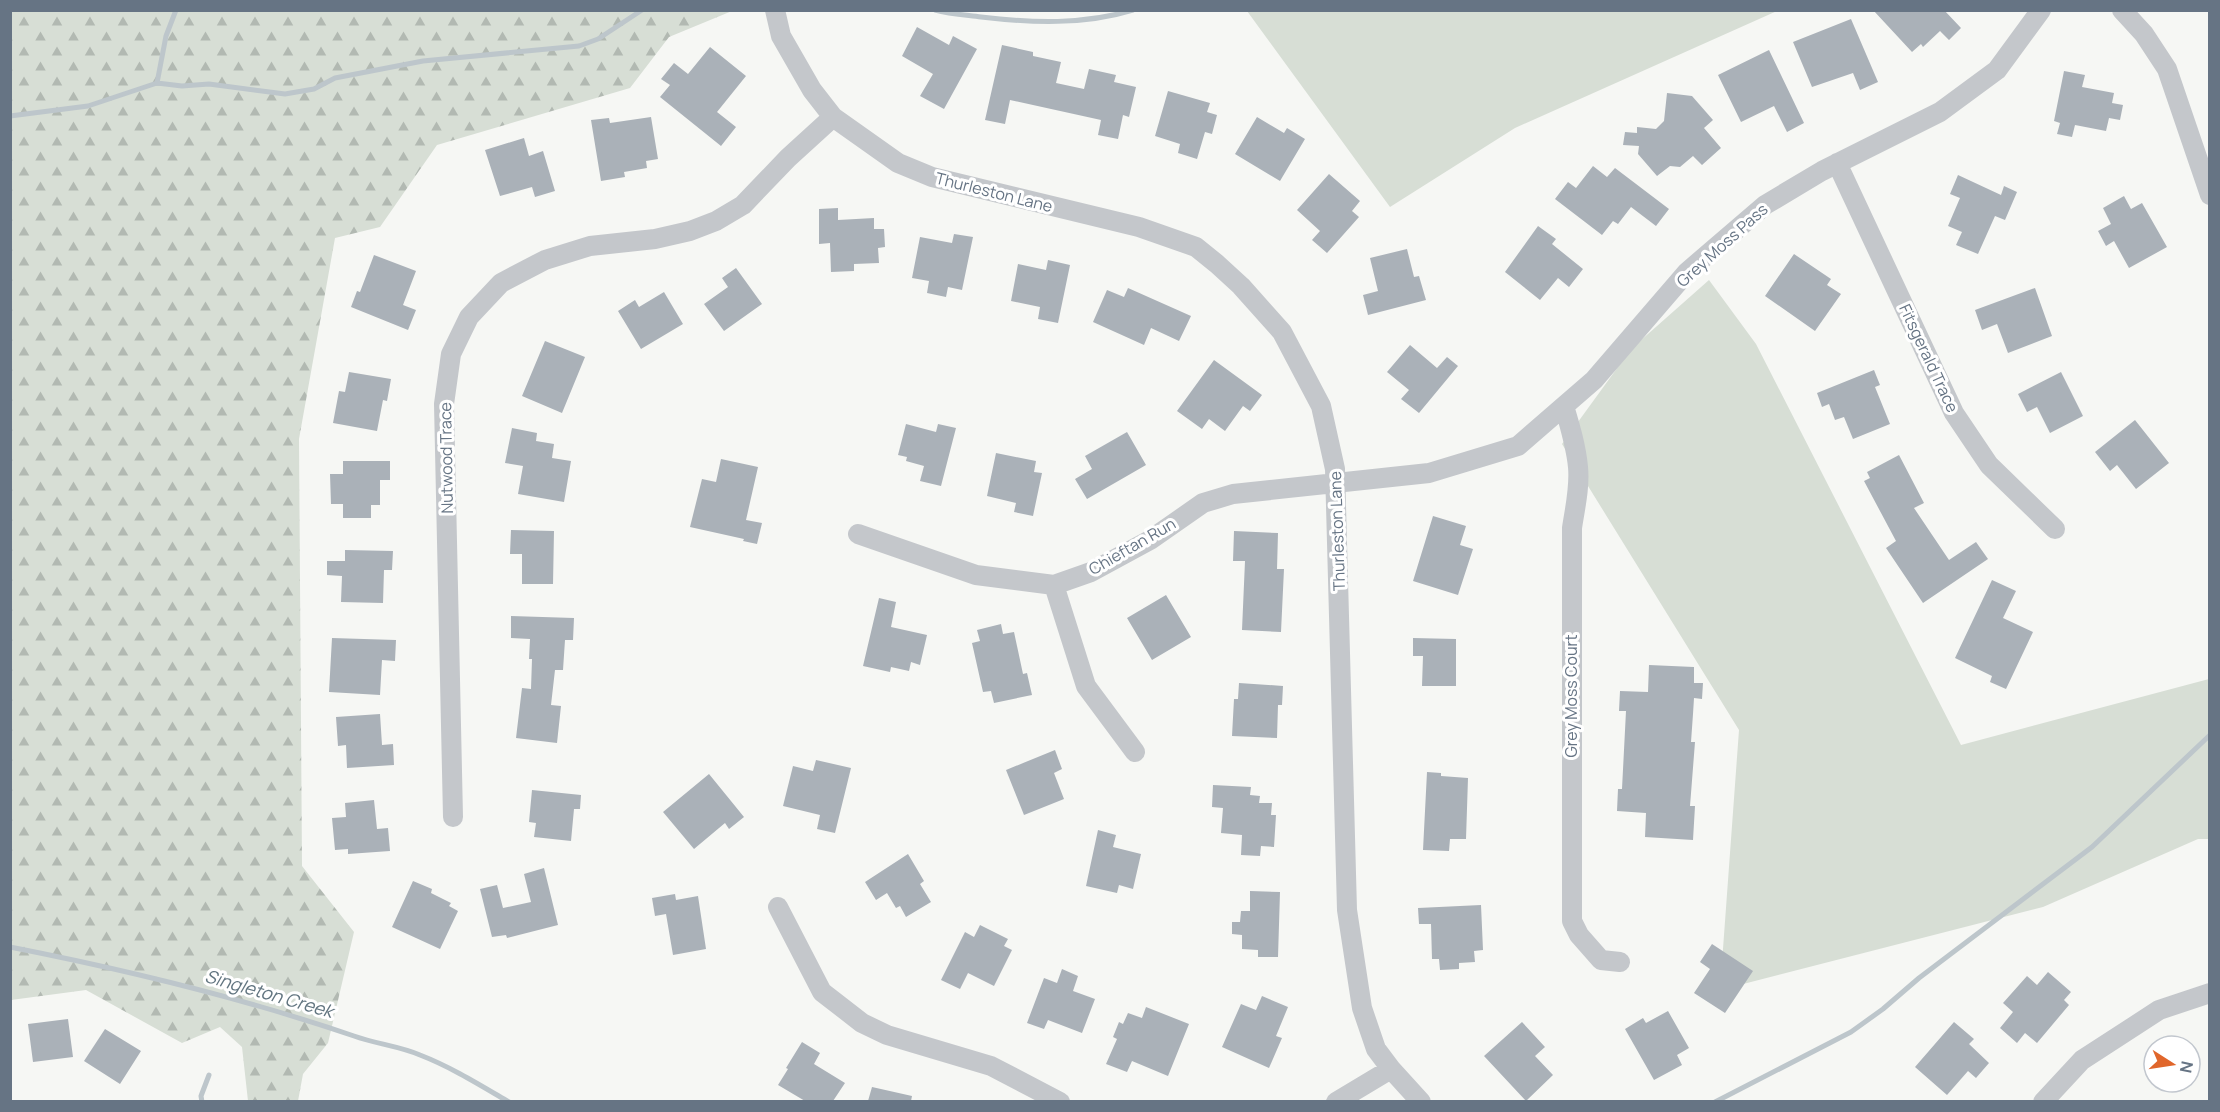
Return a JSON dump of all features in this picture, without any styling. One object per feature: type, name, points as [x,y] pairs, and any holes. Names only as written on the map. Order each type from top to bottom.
[{"type":"street","name":"Thurleston Lane","points":[[775,10],[781,36],[812,90],[833,117],[898,163],[932,177],[1139,227],[1196,248],[1241,286],[1282,332],[1321,406],[1337,484],[1347,910],[1362,1008],[1376,1049],[1391,1070],[1421,1101]]},
{"type":"street","name":"Grey Moss Pass","points":[[1337,484],[1429,473],[1518,446],[1594,380],[1687,272],[1765,205],[1837,163],[1940,112],[1997,70],[2041,10]]},
{"type":"street","points":[[2122,10],[2144,34],[2167,69],[2210,195]]},
{"type":"street","name":"Nutwood Trace","points":[[453,818],[444,404],[451,354],[469,317],[501,283],[545,260],[590,246],[655,239],[690,231],[716,221],[743,205],[788,158],[833,117]]},
{"type":"street","name":"Fitsgerald Trace","points":[[1837,163],[1954,413],[1989,465],[2055,529]]},
{"type":"street","name":"Grey Moss Court","points":[[1564,406],[1574,440],[1578,468],[1578,488],[1571,539],[1572,921],[1579,935],[1601,960],[1620,962]]},
{"type":"street","name":"Chieftan Run","points":[[858,534],[976,575],[1054,585],[1091,572],[1150,540],[1203,503],[1233,494],[1337,484]]},
{"type":"street","points":[[1054,585],[1086,687],[1136,752]]},
{"type":"street","points":[[778,908],[822,992],[862,1023],[887,1035],[991,1066],[1060,1101]]},
{"type":"street","points":[[2043,1101],[2082,1060],[2159,1010],[2210,993]]},
{"type":"street","points":[[1336,1101],[1391,1070]]},
{"type":"green space","points":[[10,11],[732,11],[669,37],[630,88],[437,145],[380,227],[335,238],[299,439],[302,866],[354,932],[328,1043],[303,1074],[298,1101],[248,1101],[242,1047],[220,1027],[182,1043],[86,990],[11,1000]]},
{"type":"green space","points":[[1247,11],[1777,11],[1515,128],[1390,207]]},
{"type":"green space","points":[[1709,280],[1756,344],[1961,745],[2209,679],[2209,839],[2198,839],[2043,907],[1720,990],[1739,730],[1562,444],[1631,349]]},
{"type":"building","points":[[1873,10],[1944,10],[1961,28],[1949,40],[1940,31],[1923,47],[1921,44],[1912,52]]},
{"type":"building","points":[[1851,19],[1878,82],[1860,90],[1853,73],[1812,87],[1793,42]]},
{"type":"building","points":[[917,27],[949,45],[953,36],[977,49],[944,109],[920,96],[933,74],[902,56]]},
{"type":"building","points":[[1002,45],[1033,52],[1033,56],[1061,62],[1056,83],[1084,89],[1089,69],[1116,75],[1114,82],[1136,87],[1129,117],[1123,115],[1118,139],[1098,135],[1101,120],[1010,100],[1005,124],[985,120]]},
{"type":"building","points":[[710,47],[746,76],[717,112],[736,127],[721,146],[660,97],[670,85],[661,79],[674,63],[688,74]]},
{"type":"building","points":[[1769,50],[1804,123],[1787,132],[1774,106],[1741,122],[1718,75]]},
{"type":"building","points":[[2064,71],[2085,75],[2082,87],[2114,93],[2112,103],[2123,105],[2120,120],[2109,118],[2106,131],[2075,125],[2072,137],[2057,134],[2060,123],[2054,121]]},
{"type":"building","points":[[1168,91],[1210,103],[1207,112],[1217,115],[1212,134],[1205,132],[1197,159],[1178,153],[1180,144],[1155,136]]},
{"type":"building","points":[[1667,93],[1692,96],[1713,120],[1704,128],[1721,148],[1702,165],[1693,156],[1680,167],[1670,166],[1657,176],[1638,154],[1639,146],[1623,145],[1625,132],[1637,133],[1637,127],[1656,129],[1664,121]]},
{"type":"building","points":[[651,117],[658,159],[646,161],[647,168],[624,172],[625,177],[601,181],[591,120],[609,118],[610,123]]},
{"type":"building","points":[[1257,117],[1284,133],[1287,128],[1305,139],[1280,181],[1235,154]]},
{"type":"building","points":[[524,138],[529,156],[543,151],[555,191],[535,197],[532,187],[500,196],[485,150]]},
{"type":"building","points":[[1593,166],[1607,177],[1615,168],[1669,209],[1656,226],[1631,207],[1618,224],[1613,221],[1602,235],[1555,199],[1568,182],[1576,188]]},
{"type":"building","points":[[1329,174],[1360,201],[1352,211],[1359,217],[1327,253],[1312,240],[1320,231],[1297,210]]},
{"type":"building","points":[[1958,175],[2001,195],[2004,186],[2017,192],[2005,220],[1995,216],[1978,254],[1956,245],[1962,232],[1948,226],[1960,198],[1950,194]]},
{"type":"building","points":[[2124,196],[2131,209],[2142,203],[2167,247],[2129,268],[2114,241],[2106,246],[2098,231],[2111,224],[2103,208]]},
{"type":"building","points":[[838,208],[838,220],[874,218],[874,229],[884,229],[885,247],[878,248],[879,263],[854,264],[854,271],[831,272],[830,243],[819,244],[819,209]]},
{"type":"building","points":[[1538,226],[1556,239],[1552,244],[1583,269],[1569,287],[1558,278],[1540,300],[1505,272]]},
{"type":"building","points":[[954,234],[973,237],[962,290],[948,287],[946,297],[927,293],[929,281],[912,278],[920,237],[952,243]]},
{"type":"building","points":[[1407,249],[1414,277],[1419,276],[1426,300],[1368,315],[1363,295],[1378,291],[1370,258]]},
{"type":"building","points":[[1794,254],[1831,279],[1827,285],[1841,294],[1815,331],[1765,296]]},
{"type":"building","points":[[374,255],[416,271],[403,305],[416,310],[408,330],[351,307],[357,291],[360,292]]},
{"type":"building","points":[[1048,260],[1070,265],[1058,323],[1038,319],[1040,307],[1011,301],[1018,264],[1046,270]]},
{"type":"building","points":[[736,268],[762,304],[724,331],[704,304],[728,287],[722,278]]},
{"type":"building","points":[[1128,288],[1191,316],[1179,341],[1151,328],[1144,345],[1093,322],[1107,290],[1124,297]]},
{"type":"building","points":[[2035,288],[2052,336],[2008,353],[1997,324],[1982,330],[1975,310]]},
{"type":"building","points":[[664,292],[683,324],[641,349],[618,311],[635,300],[639,307]]},
{"type":"building","points":[[545,341],[585,357],[562,413],[522,396]]},
{"type":"building","points":[[1410,345],[1437,368],[1447,357],[1458,366],[1419,413],[1401,399],[1409,390],[1387,372]]},
{"type":"building","points":[[1214,360],[1262,395],[1250,411],[1243,406],[1225,431],[1209,419],[1202,429],[1177,411]]},
{"type":"building","points":[[1874,370],[1880,385],[1875,387],[1890,424],[1853,439],[1844,417],[1835,420],[1829,404],[1822,407],[1817,393]]},
{"type":"building","points":[[349,372],[391,379],[387,401],[383,400],[377,431],[333,423],[339,391],[345,392]]},
{"type":"building","points":[[2061,372],[2083,416],[2050,433],[2037,407],[2027,412],[2018,394]]},
{"type":"building","points":[[2135,420],[2169,463],[2136,489],[2117,465],[2110,471],[2095,452]]},
{"type":"building","points":[[906,424],[936,432],[938,424],[956,428],[941,486],[920,481],[924,466],[906,461],[907,457],[898,455]]},
{"type":"building","points":[[512,428],[537,433],[536,441],[554,444],[552,458],[571,461],[564,502],[518,494],[523,466],[505,463]]},
{"type":"building","points":[[1127,432],[1146,465],[1087,499],[1075,479],[1092,469],[1085,456]]},
{"type":"building","points":[[996,453],[1036,461],[1034,472],[1042,473],[1033,516],[1014,512],[1016,503],[987,496]]},
{"type":"building","points":[[1899,455],[1924,503],[1914,508],[1949,560],[1976,542],[1988,559],[1923,603],[1886,548],[1896,541],[1864,481],[1870,478],[1867,472]]},
{"type":"building","points":[[721,459],[758,467],[746,520],[762,523],[757,544],[690,527],[702,479],[716,482]]},
{"type":"building","points":[[343,461],[390,461],[390,480],[380,480],[380,505],[371,505],[371,518],[343,518],[343,504],[331,504],[330,474],[343,474]]},
{"type":"building","points":[[1433,516],[1466,526],[1460,545],[1473,549],[1458,595],[1413,581]]},
{"type":"building","points":[[511,530],[554,531],[553,584],[522,584],[522,554],[510,554]]},
{"type":"building","points":[[1234,531],[1278,533],[1277,569],[1284,569],[1281,632],[1242,630],[1245,561],[1233,561]]},
{"type":"building","points":[[345,550],[393,551],[392,570],[384,570],[383,603],[341,602],[342,576],[327,575],[327,561],[345,561]]},
{"type":"building","points":[[1992,580],[2016,591],[2003,618],[2033,632],[2006,689],[1990,682],[1992,676],[1955,658]]},
{"type":"building","points":[[1166,595],[1191,637],[1152,660],[1127,618]]},
{"type":"building","points":[[879,598],[896,602],[891,627],[927,635],[920,665],[911,662],[909,671],[891,667],[890,672],[863,666]]},
{"type":"building","points":[[511,616],[574,618],[573,640],[565,640],[563,670],[555,670],[551,705],[561,706],[557,743],[516,738],[522,688],[531,689],[532,659],[529,659],[530,639],[511,638]]},
{"type":"building","points":[[1001,624],[1003,634],[1014,632],[1023,674],[1027,673],[1032,695],[994,703],[991,691],[983,692],[972,643],[980,641],[977,630]]},
{"type":"building","points":[[332,638],[396,640],[395,661],[382,660],[380,695],[329,692]]},
{"type":"building","points":[[1413,638],[1456,639],[1456,686],[1422,686],[1423,656],[1413,656]]},
{"type":"building","points":[[1649,665],[1694,667],[1694,683],[1703,683],[1702,699],[1694,698],[1691,742],[1695,742],[1690,806],[1695,806],[1693,840],[1645,837],[1646,813],[1617,811],[1618,789],[1622,789],[1626,711],[1619,711],[1620,691],[1648,692]]},
{"type":"building","points":[[1239,683],[1283,686],[1282,705],[1278,705],[1277,738],[1232,736],[1234,699],[1238,699]]},
{"type":"building","points":[[380,714],[382,745],[393,744],[394,765],[347,768],[346,745],[338,746],[336,717]]},
{"type":"building","points":[[1055,750],[1062,769],[1054,773],[1064,799],[1024,815],[1006,770]]},
{"type":"building","points":[[816,760],[851,768],[835,833],[817,829],[820,815],[783,806],[793,766],[813,771]]},
{"type":"building","points":[[1427,772],[1441,773],[1441,776],[1468,778],[1466,839],[1450,839],[1449,851],[1423,850]]},
{"type":"building","points":[[709,774],[744,817],[729,829],[725,823],[694,849],[663,812]]},
{"type":"building","points":[[1213,785],[1251,787],[1250,795],[1260,796],[1259,803],[1272,803],[1271,815],[1276,815],[1274,847],[1261,846],[1260,856],[1241,855],[1242,835],[1221,833],[1223,808],[1212,807]]},
{"type":"building","points":[[532,790],[581,795],[580,809],[574,809],[571,841],[534,837],[536,823],[529,822]]},
{"type":"building","points":[[374,800],[377,829],[388,828],[390,851],[348,854],[348,849],[335,850],[332,818],[346,817],[345,803]]},
{"type":"building","points":[[1098,830],[1116,835],[1113,847],[1141,854],[1133,889],[1119,885],[1117,893],[1086,886]]},
{"type":"building","points":[[908,854],[924,881],[920,884],[931,902],[906,917],[900,906],[896,908],[887,893],[876,900],[865,882]]},
{"type":"building","points":[[544,868],[558,925],[507,938],[506,935],[492,937],[480,889],[497,885],[503,908],[531,902],[524,874]]},
{"type":"building","points":[[413,881],[432,889],[431,893],[451,903],[449,906],[458,911],[440,949],[392,927]]},
{"type":"building","points":[[1250,891],[1280,892],[1278,957],[1258,957],[1258,950],[1242,949],[1242,935],[1232,934],[1232,922],[1240,922],[1241,911],[1250,911]]},
{"type":"building","points":[[675,894],[676,900],[698,896],[706,949],[673,955],[666,914],[655,916],[652,898]]},
{"type":"building","points":[[1481,905],[1483,950],[1474,951],[1475,962],[1459,963],[1459,969],[1440,970],[1439,959],[1432,959],[1431,924],[1419,924],[1418,908]]},
{"type":"building","points":[[980,925],[1008,939],[1004,946],[1012,950],[994,986],[968,973],[960,989],[941,980],[965,932],[974,937]]},
{"type":"building","points":[[1712,944],[1753,971],[1725,1013],[1694,993],[1710,969],[1700,962]]},
{"type":"building","points":[[1062,969],[1078,976],[1073,991],[1095,999],[1082,1033],[1048,1020],[1044,1029],[1027,1023],[1044,978],[1057,983]]},
{"type":"building","points":[[2048,972],[2071,992],[2064,1000],[2069,1005],[2037,1043],[2025,1033],[2017,1043],[2000,1028],[2013,1012],[2003,1003],[2027,976],[2037,985]]},
{"type":"building","points":[[1262,996],[1288,1007],[1276,1036],[1282,1038],[1269,1068],[1222,1047],[1241,1004],[1256,1010]]},
{"type":"building","points":[[1146,1007],[1189,1024],[1168,1076],[1132,1061],[1127,1072],[1106,1064],[1117,1039],[1113,1037],[1119,1022],[1123,1024],[1128,1013],[1142,1018]]},
{"type":"building","points":[[1668,1011],[1689,1048],[1677,1055],[1682,1065],[1654,1080],[1625,1029],[1643,1018],[1646,1023]]},
{"type":"building","points":[[68,1019],[73,1057],[33,1062],[28,1024]]},
{"type":"building","points":[[1522,1022],[1545,1047],[1535,1056],[1553,1075],[1526,1101],[1484,1056]]},
{"type":"building","points":[[1954,1022],[1974,1039],[1969,1044],[1989,1063],[1976,1078],[1968,1071],[1947,1095],[1915,1067]]},
{"type":"building","points":[[105,1029],[141,1051],[120,1084],[84,1061]]},
{"type":"building","points":[[802,1042],[820,1053],[814,1064],[845,1083],[833,1101],[805,1101],[778,1085]]},
{"type":"building","points":[[872,1087],[912,1096],[911,1101],[868,1101]]},
{"type":"waterway","points":[[157,83],[166,36],[176,10]]},
{"type":"waterway","points":[[10,116],[88,106],[157,83],[182,86],[209,84],[285,94],[314,89],[335,78],[423,61],[579,46],[598,39],[642,10]]},
{"type":"waterway","points":[[935,10],[1019,21],[1077,20],[1133,10]]},
{"type":"waterway","points":[[1715,1102],[1851,1032],[1883,1009],[1919,978],[2092,847],[2210,735]]},
{"type":"waterway","name":"Singleton Creek","points":[[10,947],[184,986],[270,1009],[362,1039],[404,1049],[443,1065],[509,1102]]},
{"type":"waterway","points":[[202,1102],[201,1096],[209,1075]]}]
